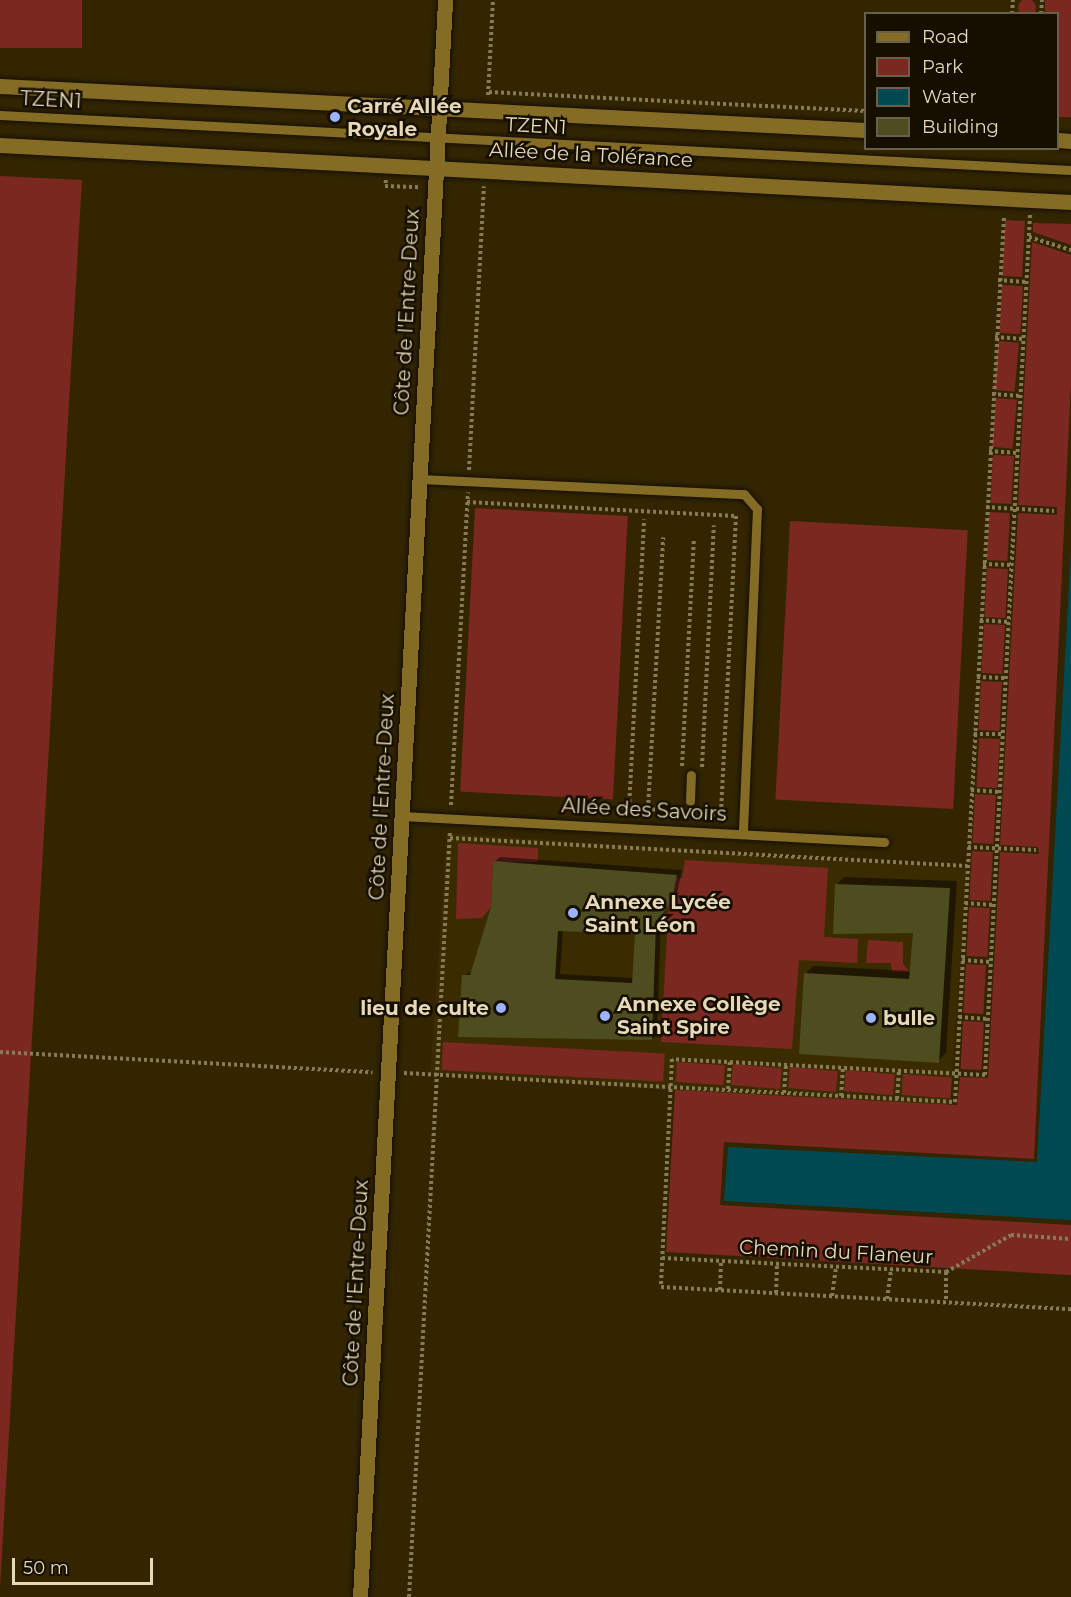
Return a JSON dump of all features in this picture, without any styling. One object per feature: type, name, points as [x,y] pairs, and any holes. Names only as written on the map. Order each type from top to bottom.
[{"type":"street","name":"Côte de l'Entre-Deux","points":[[360,1597],[445,0]]},
{"type":"street","name":"Allée de la Tolérance","points":[[0,86],[864,130]]},
{"type":"street","name":"Allée de la Tolérance","points":[[0,145],[1071,202]]},
{"type":"lane","name":"TZEN1","points":[[0,115],[1071,170]]},
{"type":"lane","points":[[420,479],[744,494],[757,509],[743,834]]},
{"type":"lane","points":[[686,775],[694,803]]},
{"type":"lane","name":"Allée des Savoirs","points":[[402,816],[884,842]]},
{"type":"path","points":[[488,111],[494,0]]},
{"type":"path","points":[[489,92],[864,111]]},
{"type":"path","points":[[409,1597],[485,171]]},
{"type":"path","points":[[1031,200],[985,1075],[672,1059],[661,1287],[1071,1308]]},
{"type":"path","points":[[0,1052],[955,1102],[1002,216],[1011,217]]},
{"type":"path","points":[[1021,217],[1040,218]]},
{"type":"path","points":[[1029,237],[1071,250]]},
{"type":"path","points":[[998,280],[1027,282]]},
{"type":"path","points":[[995,337],[1024,339]]},
{"type":"path","points":[[992,394],[1021,396]]},
{"type":"path","points":[[989,451],[1018,453]]},
{"type":"path","points":[[467,501],[736,516],[721,815],[616,806]]},
{"type":"path","points":[[986,507],[1054,512]]},
{"type":"path","points":[[629,808],[644,519]]},
{"type":"path","points":[[701,776],[714,525]]},
{"type":"path","points":[[648,809],[663,537]]},
{"type":"path","points":[[686,775],[694,540]]},
{"type":"path","points":[[983,564],[1012,565]]},
{"type":"path","points":[[980,620],[1009,622]]},
{"type":"path","points":[[977,677],[1006,678]]},
{"type":"path","points":[[974,734],[1003,734]]},
{"type":"path","points":[[971,790],[1000,792]]},
{"type":"path","points":[[694,803],[698,813]]},
{"type":"path","points":[[678,811],[679,804]]},
{"type":"path","points":[[450,838],[967,866]]},
{"type":"path","points":[[968,847],[1036,850]]},
{"type":"path","points":[[965,903],[994,905]]},
{"type":"path","points":[[962,960],[991,962]]},
{"type":"path","points":[[959,1017],[988,1019]]},
{"type":"path","points":[[728,1089],[730,1061]]},
{"type":"path","points":[[784,1093],[786,1065]]},
{"type":"path","points":[[841,1096],[843,1068]]},
{"type":"path","points":[[897,1099],[899,1071]]},
{"type":"path","name":"Chemin du Flaneur","points":[[662,1258],[946,1272],[1011,1235],[1071,1239]]},
{"type":"path","points":[[720,1290],[722,1261]]},
{"type":"path","points":[[776,1293],[777,1264]]},
{"type":"path","points":[[832,1296],[836,1268]]},
{"type":"path","points":[[887,1299],[891,1270]]},
{"type":"path","points":[[946,1272],[946,1302]]},
{"type":"shaded area","points":[[447,833],[967,869],[950,1110],[430,1073]]},
{"type":"green space","points":[[1027,-1],[1035,5],[1034,12],[1020,12],[1018,8],[1021,2]]},
{"type":"green space","points":[[0,0],[82,0],[82,48],[0,48]]},
{"type":"green space","points":[[1045,0],[1071,0],[1071,117],[1059,117],[1059,12],[1045,12]]},
{"type":"green space","points":[[0,176],[82,180],[0,1588]]},
{"type":"green space","points":[[1005,220],[1025,221],[1022,277],[1002,276]]},
{"type":"green space","points":[[1033,223],[1071,224],[1071,245],[1033,232]]},
{"type":"green space","points":[[1032,242],[1071,255],[1071,383],[1034,1159],[724,1142],[720,1205],[1071,1225],[1071,1275],[666,1252],[675,1090],[957,1105],[960,1077],[988,1078],[1000,852],[1039,854],[1038,847],[1000,845],[1018,513],[1057,515],[1057,507],[1018,505]]},
{"type":"green space","points":[[1002,285],[1023,286],[1020,334],[999,333]]},
{"type":"green space","points":[[998,341],[1019,343],[1015,392],[994,390]]},
{"type":"green space","points":[[996,398],[1017,400],[1013,449],[992,447]]},
{"type":"green space","points":[[993,455],[1014,456],[1011,504],[990,503]]},
{"type":"green space","points":[[475,508],[628,516],[613,800],[460,792]]},
{"type":"green space","points":[[989,512],[1010,513],[1007,561],[986,560]]},
{"type":"green space","points":[[790,521],[968,530],[953,809],[775,800]]},
{"type":"green space","points":[[987,568],[1008,569],[1005,618],[984,617]]},
{"type":"green space","points":[[984,624],[1005,625],[1002,674],[981,673]]},
{"type":"green space","points":[[981,681],[1002,682],[999,731],[978,730]]},
{"type":"green space","points":[[979,738],[1000,739],[997,788],[976,787]]},
{"type":"green space","points":[[975,794],[996,795],[993,844],[972,843]]},
{"type":"green space","points":[[458,843],[538,848],[538,862],[493,862],[491,907],[482,918],[456,919]]},
{"type":"green space","points":[[972,851],[993,852],[990,901],[969,900]]},
{"type":"green space","points":[[685,860],[828,868],[824,937],[858,939],[857,963],[799,960],[792,1049],[661,1042],[670,878],[682,878]]},
{"type":"green space","points":[[969,907],[990,908],[987,957],[966,956]]},
{"type":"green space","points":[[868,940],[903,942],[903,964],[910,972],[892,972],[891,963],[866,963]]},
{"type":"green space","points":[[966,964],[986,965],[983,1014],[963,1013]]},
{"type":"green space","points":[[963,1021],[984,1022],[981,1070],[960,1069]]},
{"type":"green space","points":[[443,1042],[665,1054],[663,1082],[442,1070]]},
{"type":"green space","points":[[677,1062],[725,1065],[723,1085],[676,1082]]},
{"type":"green space","points":[[733,1064],[782,1068],[780,1089],[731,1085]]},
{"type":"green space","points":[[790,1067],[838,1071],[836,1092],[788,1088]]},
{"type":"green space","points":[[846,1070],[895,1074],[893,1095],[844,1091]]},
{"type":"green space","points":[[903,1074],[952,1077],[950,1098],[902,1095]]},
{"type":"water","points":[[1071,549],[1071,1220],[724,1201],[728,1147],[1037,1162]]},
{"type":"building","points":[[493,861],[677,875],[672,900],[656,924],[652,1040],[458,1037],[462,975],[470,975],[491,907]],"holes":[[[558,931],[635,934],[632,983],[555,979]]]},
{"type":"building","name":"bulle","points":[[835,884],[950,888],[939,1063],[799,1054],[804,973],[909,979],[913,933],[833,934]]},
{"type":"place","name":"Carré Allée Royale","points":[[335,117]]},
{"type":"place","name":"Annexe Lycée Saint Léon","points":[[573,913]]},
{"type":"place","name":"lieu de culte","points":[[501,1008]]},
{"type":"place","name":"Annexe Collège Saint Spire","points":[[605,1016]]},
{"type":"place","name":"bulle","points":[[871,1018]]}]
